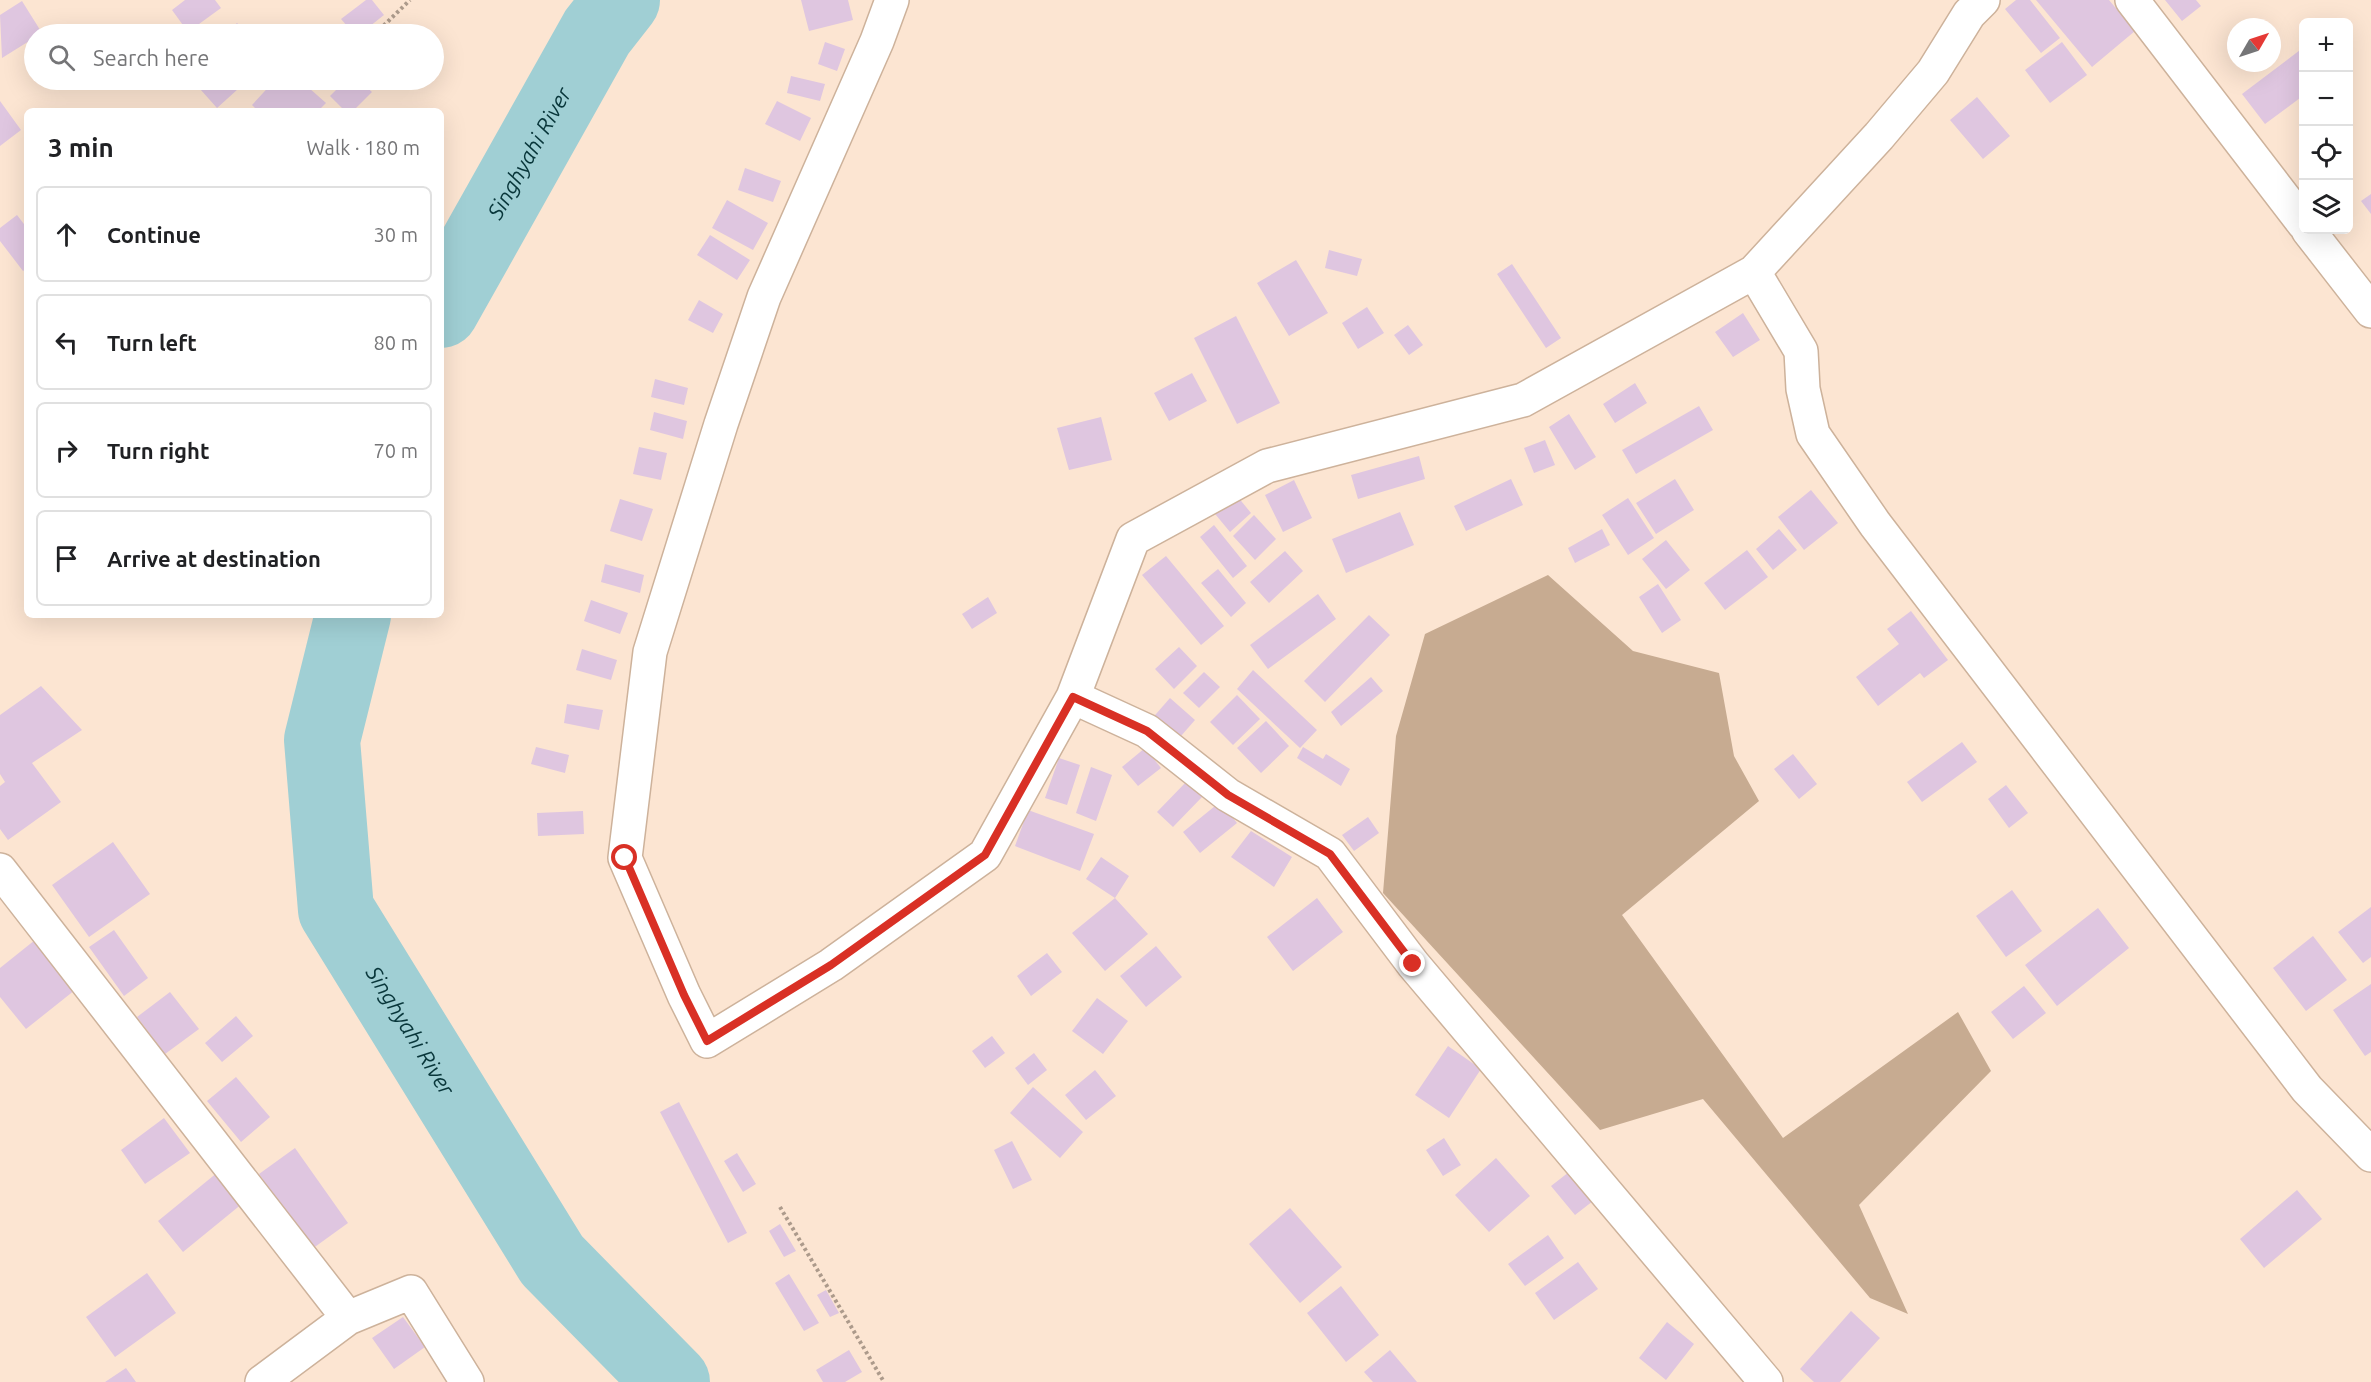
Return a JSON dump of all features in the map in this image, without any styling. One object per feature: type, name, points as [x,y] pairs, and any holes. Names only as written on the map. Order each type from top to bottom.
[{"type":"street","points":[[892,0],[877,41],[764,297],[721,424],[650,652],[625,858],[684,995],[707,1041],[831,965],[985,855],[1073,697],[1133,539],[1267,466],[1522,400],[1754,272],[1879,136],[1933,72],[1969,5]]},
{"type":"street","points":[[2132,0],[2299,217]]},
{"type":"street","points":[[2311,234],[2371,311]]},
{"type":"street","points":[[1754,272],[1802,351],[1803,389],[1813,434],[1875,524],[2307,1089],[2371,1155]]},
{"type":"street","points":[[1073,697],[1147,731],[1228,795],[1330,854],[1413,964],[1766,1382]]},
{"type":"street","points":[[0,870],[348,1318]]},
{"type":"street","points":[[262,1382],[348,1318],[411,1292],[467,1382]]},
{"type":"path","points":[[385,24],[410,0]]},
{"type":"path","points":[[780,1207],[884,1382]]},
{"type":"shaded area","points":[[1548,575],[1633,651],[1719,673],[1734,756],[1759,801],[1622,915],[1783,1138],[1958,1012],[1991,1071],[1859,1205],[1908,1314],[1870,1298],[1703,1099],[1600,1130],[1383,893],[1396,736],[1425,634]]},
{"type":"building","points":[[185,0],[215,0],[221,8],[199,24],[182,24],[172,10]]},
{"type":"building","points":[[366,0],[372,0],[384,15],[373,24],[345,24],[341,19]]},
{"type":"building","points":[[801,0],[848,0],[853,20],[809,31]]},
{"type":"building","points":[[2016,0],[2030,0],[2060,38],[2041,53],[2005,9]]},
{"type":"building","points":[[2036,0],[2109,0],[2135,31],[2092,67]]},
{"type":"building","points":[[2165,0],[2196,0],[2201,6],[2182,21]]},
{"type":"building","points":[[22,1],[36,24],[24,24],[24,44],[2,58],[0,15]]},
{"type":"building","points":[[825,42],[845,49],[837,71],[818,64]]},
{"type":"building","points":[[2062,42],[2087,75],[2050,103],[2025,70]]},
{"type":"building","points":[[2299,51],[2299,99],[2265,124],[2242,94],[2271,72],[2281,72],[2281,64]]},
{"type":"building","points":[[791,76],[825,84],[820,101],[787,93]]},
{"type":"building","points":[[201,90],[237,90],[217,108]]},
{"type":"building","points":[[266,90],[311,90],[326,103],[321,108],[255,108],[252,105]]},
{"type":"building","points":[[336,90],[370,90],[372,92],[356,108],[342,108],[330,96]]},
{"type":"building","points":[[1977,97],[2010,136],[1983,159],[1950,120]]},
{"type":"building","points":[[0,101],[21,130],[0,146]]},
{"type":"building","points":[[777,101],[811,118],[800,141],[765,124]]},
{"type":"building","points":[[745,168],[781,181],[773,202],[738,190]]},
{"type":"building","points":[[2371,194],[2371,214],[2361,201]]},
{"type":"building","points":[[727,200],[768,223],[753,250],[712,228]]},
{"type":"building","points":[[17,215],[24,224],[23,271],[0,241],[0,228]]},
{"type":"building","points":[[710,235],[750,260],[737,280],[697,255]]},
{"type":"building","points":[[1329,250],[1362,259],[1357,276],[1325,268]]},
{"type":"building","points":[[1296,260],[1328,313],[1289,336],[1257,283]]},
{"type":"building","points":[[1512,264],[1561,338],[1546,348],[1497,274]]},
{"type":"building","points":[[699,300],[723,314],[713,333],[688,320]]},
{"type":"building","points":[[1367,307],[1384,333],[1358,349],[1342,323]]},
{"type":"building","points":[[1743,313],[1760,340],[1733,357],[1715,332]]},
{"type":"building","points":[[1236,316],[1280,403],[1237,424],[1194,338]]},
{"type":"building","points":[[1408,325],[1423,345],[1409,355],[1394,335]]},
{"type":"building","points":[[1192,373],[1207,401],[1169,421],[1154,393]]},
{"type":"building","points":[[655,379],[688,388],[684,405],[651,397]]},
{"type":"building","points":[[1635,383],[1647,403],[1615,423],[1603,404]]},
{"type":"building","points":[[1699,406],[1713,430],[1636,474],[1622,450]]},
{"type":"building","points":[[654,412],[687,421],[683,439],[650,430]]},
{"type":"building","points":[[1569,414],[1596,457],[1575,470],[1549,427]]},
{"type":"building","points":[[1101,417],[1112,460],[1069,470],[1057,428]]},
{"type":"building","points":[[1545,440],[1555,465],[1534,473],[1524,448]]},
{"type":"building","points":[[639,447],[667,453],[661,480],[633,474]]},
{"type":"building","points":[[1419,456],[1425,479],[1358,499],[1351,475]]},
{"type":"building","points":[[1511,479],[1523,505],[1466,531],[1454,506]]},
{"type":"building","points":[[1675,479],[1694,510],[1656,534],[1636,503]]},
{"type":"building","points":[[1294,480],[1312,518],[1283,532],[1265,495]]},
{"type":"building","points":[[1811,490],[1838,523],[1804,550],[1778,517]]},
{"type":"building","points":[[1233,491],[1251,513],[1230,532],[1211,509]]},
{"type":"building","points":[[1628,498],[1654,538],[1628,555],[1602,515]]},
{"type":"building","points":[[620,499],[653,509],[642,541],[610,531]]},
{"type":"building","points":[[1400,512],[1414,545],[1346,573],[1332,539]]},
{"type":"building","points":[[1254,515],[1276,539],[1255,560],[1233,536]]},
{"type":"building","points":[[1214,525],[1247,566],[1233,578],[1200,537]]},
{"type":"building","points":[[1602,529],[1610,545],[1575,563],[1568,548]]},
{"type":"building","points":[[1779,529],[1797,550],[1773,570],[1756,549]]},
{"type":"building","points":[[1666,540],[1690,570],[1666,589],[1642,559]]},
{"type":"building","points":[[1747,550],[1768,577],[1725,610],[1704,583]]},
{"type":"building","points":[[1285,551],[1303,571],[1269,603],[1250,582]]},
{"type":"building","points":[[1166,556],[1224,626],[1201,645],[1142,575]]},
{"type":"building","points":[[605,564],[644,575],[640,593],[601,582]]},
{"type":"building","points":[[1218,569],[1246,603],[1231,617],[1201,583]]},
{"type":"building","points":[[1658,584],[1681,620],[1662,633],[1639,597]]},
{"type":"building","points":[[1318,594],[1336,619],[1268,669],[1250,645]]},
{"type":"building","points":[[988,597],[997,613],[972,629],[962,614]]},
{"type":"building","points":[[591,600],[628,613],[620,634],[584,621]]},
{"type":"building","points":[[1911,611],[1948,660],[1924,678],[1920,673],[1878,706],[1856,677],[1899,644],[1887,629]]},
{"type":"building","points":[[1369,615],[1390,635],[1325,702],[1304,681]]},
{"type":"building","points":[[1179,647],[1197,666],[1174,689],[1155,669]]},
{"type":"building","points":[[582,649],[617,660],[611,680],[576,670]]},
{"type":"building","points":[[1253,670],[1317,730],[1300,748],[1237,689]]},
{"type":"building","points":[[1204,672],[1220,687],[1199,708],[1183,693]]},
{"type":"building","points":[[1371,677],[1383,691],[1341,726],[1331,712]]},
{"type":"building","points":[[41,686],[82,730],[32,763],[61,802],[8,840],[0,829],[0,786],[5,782],[0,774],[0,715]]},
{"type":"building","points":[[1237,695],[1260,719],[1233,745],[1210,722]]},
{"type":"building","points":[[1170,698],[1195,720],[1174,744],[1149,722]]},
{"type":"building","points":[[567,704],[603,710],[599,730],[564,723]]},
{"type":"building","points":[[1266,721],[1289,746],[1261,773],[1237,748]]},
{"type":"building","points":[[1962,742],[1977,762],[1922,802],[1907,782]]},
{"type":"building","points":[[536,747],[569,755],[565,773],[531,764]]},
{"type":"building","points":[[1303,747],[1323,759],[1326,754],[1350,769],[1341,786],[1297,758]]},
{"type":"building","points":[[1145,748],[1161,768],[1138,786],[1122,767]]},
{"type":"building","points":[[1793,754],[1817,784],[1799,799],[1774,769]]},
{"type":"building","points":[[1059,758],[1080,765],[1067,805],[1045,798]]},
{"type":"building","points":[[1091,767],[1112,775],[1096,821],[1076,813]]},
{"type":"building","points":[[1187,781],[1203,796],[1173,827],[1157,812]]},
{"type":"building","points":[[2006,785],[2028,813],[2009,828],[1988,799]]},
{"type":"building","points":[[1220,802],[1237,823],[1200,853],[1183,832]]},
{"type":"building","points":[[1028,810],[1094,834],[1080,871],[1015,846]]},
{"type":"building","points":[[583,811],[584,834],[538,836],[537,813]]},
{"type":"building","points":[[1368,817],[1379,833],[1354,851],[1342,835]]},
{"type":"building","points":[[1251,831],[1292,857],[1274,887],[1231,857]]},
{"type":"building","points":[[113,842],[150,894],[89,937],[52,885]]},
{"type":"building","points":[[1101,857],[1129,876],[1115,898],[1086,879]]},
{"type":"building","points":[[2012,890],[2042,931],[2006,957],[1976,916]]},
{"type":"building","points":[[1115,898],[1148,934],[1105,971],[1072,933]]},
{"type":"building","points":[[1317,898],[1343,932],[1293,971],[1267,937]]},
{"type":"building","points":[[2371,907],[2371,957],[2363,963],[2338,932]]},
{"type":"building","points":[[2098,908],[2129,948],[2057,1006],[2025,965]]},
{"type":"building","points":[[114,930],[148,978],[124,996],[89,947]]},
{"type":"building","points":[[2313,936],[2347,980],[2306,1011],[2273,968]]},
{"type":"building","points":[[35,940],[75,990],[26,1029],[0,997],[0,968]]},
{"type":"building","points":[[1156,946],[1182,977],[1146,1007],[1120,976]]},
{"type":"building","points":[[1047,953],[1062,972],[1031,996],[1017,976]]},
{"type":"building","points":[[2371,984],[2371,1052],[2365,1056],[2333,1010]]},
{"type":"building","points":[[2024,986],[2046,1013],[2013,1039],[1991,1012]]},
{"type":"building","points":[[170,992],[199,1029],[165,1054],[137,1017]]},
{"type":"building","points":[[1097,998],[1128,1021],[1103,1054],[1072,1031]]},
{"type":"building","points":[[236,1016],[253,1036],[222,1062],[205,1043]]},
{"type":"building","points":[[992,1036],[1005,1053],[985,1068],[972,1051]]},
{"type":"building","points":[[1448,1046],[1481,1069],[1449,1118],[1415,1095]]},
{"type":"building","points":[[1034,1053],[1047,1070],[1028,1085],[1015,1068]]},
{"type":"building","points":[[1095,1070],[1116,1096],[1086,1120],[1065,1095]]},
{"type":"building","points":[[236,1077],[270,1117],[241,1142],[207,1101]]},
{"type":"building","points":[[1033,1087],[1083,1132],[1060,1158],[1010,1113]]},
{"type":"building","points":[[679,1102],[747,1233],[728,1243],[660,1112]]},
{"type":"building","points":[[164,1118],[190,1153],[145,1184],[121,1150]]},
{"type":"building","points":[[1444,1138],[1461,1165],[1443,1176],[1426,1150]]},
{"type":"building","points":[[1012,1141],[1032,1180],[1013,1189],[994,1150]]},
{"type":"building","points":[[295,1148],[348,1223],[312,1249],[259,1174]]},
{"type":"building","points":[[737,1153],[756,1184],[743,1192],[724,1161]]},
{"type":"building","points":[[1496,1158],[1530,1196],[1489,1232],[1455,1195]]},
{"type":"building","points":[[218,1172],[243,1203],[183,1252],[158,1221]]},
{"type":"building","points":[[1569,1172],[1593,1201],[1575,1215],[1551,1186]]},
{"type":"building","points":[[2297,1190],[2322,1219],[2264,1268],[2240,1239]]},
{"type":"building","points":[[1290,1208],[1342,1267],[1300,1303],[1249,1244]]},
{"type":"building","points":[[780,1224],[796,1251],[784,1257],[769,1231]]},
{"type":"building","points":[[1548,1235],[1564,1258],[1525,1286],[1508,1264]]},
{"type":"building","points":[[1578,1262],[1598,1289],[1554,1320],[1535,1293]]},
{"type":"building","points":[[147,1273],[176,1313],[115,1357],[86,1317]]},
{"type":"building","points":[[789,1274],[819,1323],[804,1331],[775,1283]]},
{"type":"building","points":[[1341,1286],[1379,1335],[1346,1362],[1307,1313]]},
{"type":"building","points":[[826,1290],[839,1313],[830,1317],[817,1295]]},
{"type":"building","points":[[1851,1311],[1880,1338],[1840,1382],[1814,1382],[1800,1369]]},
{"type":"building","points":[[403,1317],[425,1347],[394,1369],[372,1338]]},
{"type":"building","points":[[1667,1322],[1694,1344],[1666,1380],[1639,1358]]},
{"type":"building","points":[[849,1350],[862,1372],[845,1382],[823,1382],[816,1370]]},
{"type":"building","points":[[1390,1350],[1417,1382],[1373,1382],[1364,1372]]},
{"type":"building","points":[[126,1368],[136,1382],[105,1382]]},
{"type":"waterway","name":"Singhyahi River","points":[[444,305],[597,32],[622,0]]},
{"type":"waterway","name":"Singhyahi River","points":[[352,618],[322,740],[336,910],[552,1260],[672,1382]]},
{"type":"route","points":[[625,858],[684,995],[707,1041],[831,965],[985,855],[1073,697],[1147,731],[1228,795],[1330,854],[1413,964]]}]
